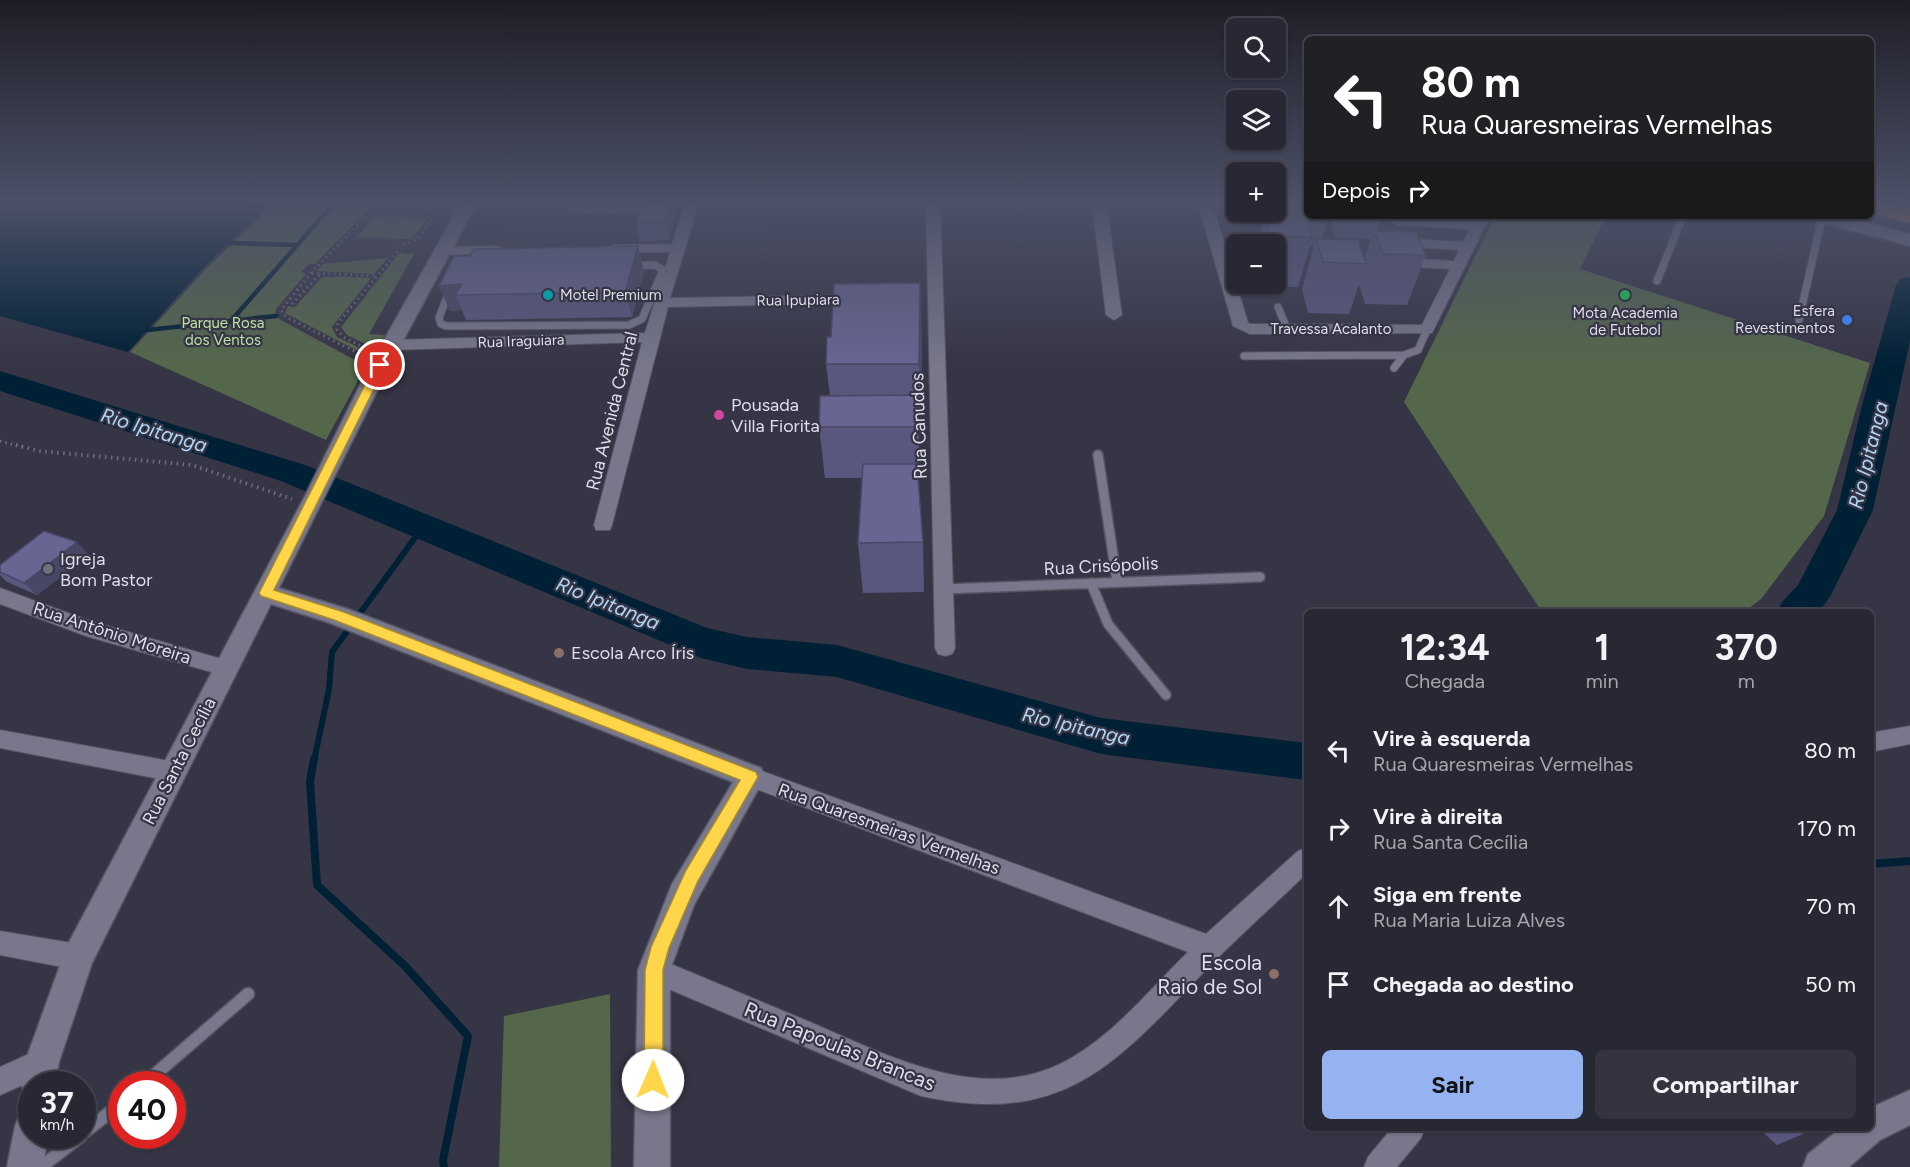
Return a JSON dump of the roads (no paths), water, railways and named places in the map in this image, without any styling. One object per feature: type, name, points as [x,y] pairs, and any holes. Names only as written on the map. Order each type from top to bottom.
[{"type":"street","name":"Rua Santa Cecília","points":[[41,1071],[78,957],[175,772],[225,668],[314,500],[383,355],[438,257]]},
{"type":"street","name":"Rua Avenida Central","points":[[603,525],[651,337],[675,257]]},
{"type":"street","name":"Rua Canudos","points":[[929,257],[926,297],[945,648]]},
{"type":"street","points":[[1106,257],[1114,315]]},
{"type":"street","points":[[1427,330],[1462,257]]},
{"type":"street","points":[[1378,261],[1458,265]]},
{"type":"street","name":"Travessa Acalanto","points":[[1235,294],[1241,326],[1246,328],[1427,330]]},
{"type":"street","name":"Rua Ipupiara","points":[[661,303],[874,298]]},
{"type":"street","name":"Rua Iraguiara","points":[[383,355],[651,337]]},
{"type":"street","name":"Rua Quaresmeiras Vermelhas","points":[[266,593],[369,627],[750,777],[1210,948]]},
{"type":"street","name":"Rua Antônio Moreira","points":[[0,596],[86,628],[225,668]]},
{"type":"street","points":[[1874,742],[1910,735]]},
{"type":"street","points":[[0,739],[175,772]]},
{"type":"street","points":[[652,1167],[654,970],[660,947],[692,876],[750,777]]},
{"type":"street","name":"Rua Papoulas Brancas","points":[[654,970],[921,1082],[957,1090],[993,1092],[1025,1089],[1061,1078],[1087,1063],[1118,1040],[1210,948],[1304,861]]},
{"type":"street","points":[[0,943],[78,957]]},
{"type":"street","points":[[0,1081],[18,1077]]},
{"type":"street","points":[[1874,1125],[1910,1107]]},
{"type":"street","points":[[1378,1167],[1408,1131]]},
{"type":"street","points":[[1821,1167],[1864,1131]]},
{"type":"street","points":[[25,1167],[28,1149]]},
{"type":"lane","points":[[1657,281],[1666,257]]},
{"type":"lane","points":[[1799,320],[1812,257]]},
{"type":"lane","points":[[451,288],[439,318],[441,324],[446,326],[637,323],[642,319],[663,270],[652,265],[617,266]]},
{"type":"lane","points":[[1278,307],[1287,329]]},
{"type":"lane","points":[[1244,356],[1404,355],[1418,350],[1427,330]]},
{"type":"lane","points":[[1394,368],[1404,355]]},
{"type":"lane","points":[[1098,456],[1117,581]]},
{"type":"lane","name":"Rua Crisópolis","points":[[943,590],[1260,576]]},
{"type":"lane","points":[[1091,583],[1108,624],[1166,695]]},
{"type":"lane","points":[[159,1071],[248,994]]},
{"type":"lane","points":[[96,1123],[108,1114]]},
{"type":"lane","points":[[41,1167],[64,1149]]},
{"type":"water","points":[[0,257],[214,257],[128,352],[0,316]]},
{"type":"waterway","points":[[231,321],[286,257]]},
{"type":"waterway","name":"Rio Ipitanga","points":[[1799,609],[1812,595],[1855,510],[1877,409],[1910,285]]},
{"type":"waterway","points":[[231,321],[276,316]]},
{"type":"waterway","points":[[147,330],[231,321]]},
{"type":"waterway","name":"Rio Ipitanga","points":[[0,381],[293,473],[701,642],[747,653],[837,661],[1101,736],[1304,762]]},
{"type":"waterway","points":[[314,761],[329,689],[332,652],[422,528]]},
{"type":"waterway","points":[[314,759],[310,781],[317,885],[405,966],[468,1036],[443,1160],[444,1167]]},
{"type":"waterway","points":[[1874,864],[1910,861]]},
{"type":"place","name":"Motel Premium","points":[[548,295]]},
{"type":"place","name":"Mota Academia de Futebol","points":[[1625,295]]},
{"type":"place","name":"Esfera Revestimentos","points":[[1847,320]]},
{"type":"place","name":"Pousada Villa Fiorita","points":[[719,415]]},
{"type":"place","name":"Igreja Bom Pastor","points":[[48,569]]},
{"type":"place","name":"Escola Arco Íris","points":[[559,653]]},
{"type":"place","name":"Escola Raio de Sol","points":[[1274,974]]},
{"type":"park label","name":"Parque Rosa dos Ventos","points":[[223,332]]}]
